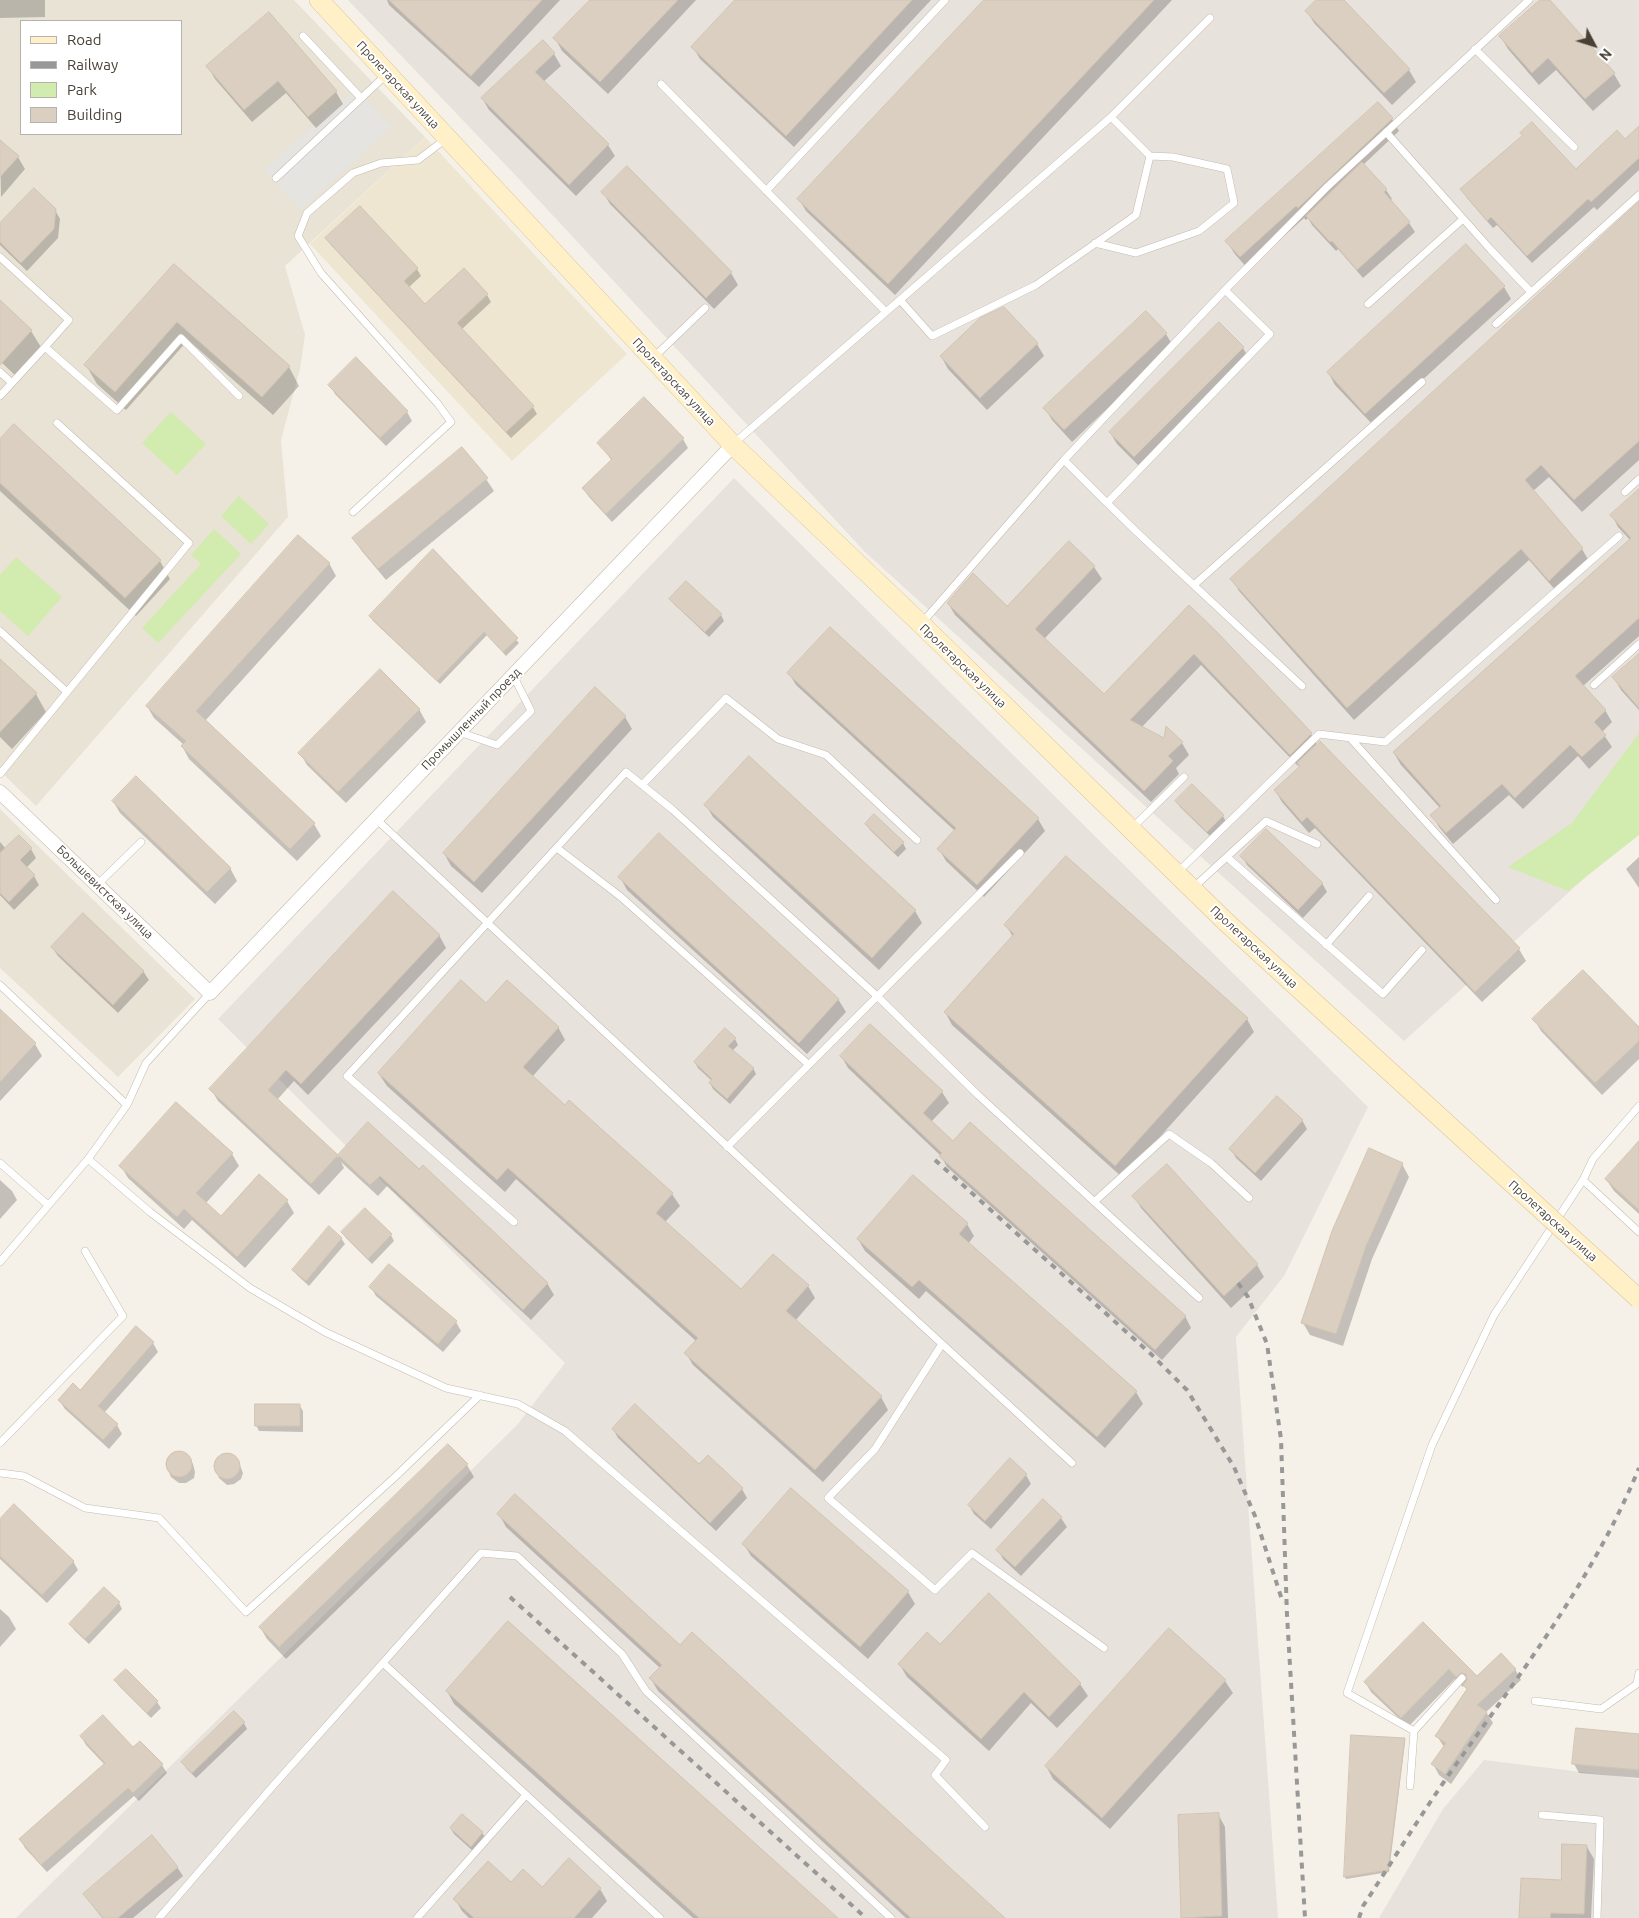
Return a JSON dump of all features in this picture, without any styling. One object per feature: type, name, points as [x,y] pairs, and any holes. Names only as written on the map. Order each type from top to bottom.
[{"type":"street","name":"Пролетарская улица","points":[[319,0],[733,445],[1226,922],[1639,1299]]},
{"type":"street","name":"Промышленный проезд","points":[[210,993],[733,445]]},
{"type":"street","name":"Большевистская улица","points":[[0,792],[210,993]]},
{"type":"lane","points":[[766,191],[945,0]]},
{"type":"lane","points":[[920,624],[1064,460],[1225,290],[1327,187],[1529,0]]},
{"type":"lane","points":[[733,445],[1111,117],[1210,18]]},
{"type":"lane","points":[[303,36],[361,98]]},
{"type":"lane","points":[[1475,49],[1574,147]]},
{"type":"lane","points":[[276,178],[388,74]]},
{"type":"lane","points":[[661,84],[886,312]]},
{"type":"lane","points":[[1095,243],[1136,253],[1199,231],[1234,203],[1227,169],[1173,157],[1150,156],[1111,117]]},
{"type":"lane","points":[[1386,132],[1531,292]]},
{"type":"lane","points":[[353,512],[451,422],[438,404],[322,273],[298,236],[306,213],[354,173],[381,163],[418,160],[447,138]]},
{"type":"lane","points":[[900,300],[932,336],[1036,285],[1136,215],[1150,156]]},
{"type":"lane","points":[[1496,324],[1639,196]]},
{"type":"lane","points":[[1368,304],[1463,219]]},
{"type":"lane","points":[[0,257],[69,320],[0,396]]},
{"type":"lane","points":[[1107,503],[1270,334],[1225,290]]},
{"type":"lane","points":[[652,358],[705,308]]},
{"type":"lane","points":[[45,347],[117,410],[181,338],[239,396]]},
{"type":"lane","points":[[0,372],[12,383]]},
{"type":"lane","points":[[1194,585],[1422,382]]},
{"type":"lane","points":[[0,774],[189,543],[57,423]]},
{"type":"lane","points":[[1064,460],[1107,503],[1302,686]]},
{"type":"lane","points":[[1625,492],[1639,479]]},
{"type":"lane","points":[[1176,874],[1319,734],[1385,742],[1619,536]]},
{"type":"lane","points":[[0,631],[67,692]]},
{"type":"lane","points":[[1594,685],[1639,644]]},
{"type":"lane","points":[[459,732],[497,745],[531,711],[513,675]]},
{"type":"lane","points":[[642,785],[726,698],[778,739],[826,755],[917,840]]},
{"type":"lane","points":[[1351,739],[1496,900]]},
{"type":"lane","points":[[514,1222],[347,1076],[626,772],[673,810],[877,996],[978,1095],[1199,1298]]},
{"type":"lane","points":[[1130,830],[1184,777]]},
{"type":"lane","points":[[376,820],[1072,1463]]},
{"type":"lane","points":[[1192,889],[1228,858],[1266,821],[1318,844]]},
{"type":"lane","points":[[97,885],[141,842]]},
{"type":"lane","points":[[557,848],[621,897],[809,1065]]},
{"type":"lane","points":[[728,1147],[1020,853]]},
{"type":"lane","points":[[1228,858],[1383,994],[1422,950]]},
{"type":"lane","points":[[1326,944],[1370,896]]},
{"type":"lane","points":[[0,985],[127,1105]]},
{"type":"lane","points":[[0,1262],[88,1159],[127,1105],[146,1063],[210,993]]},
{"type":"lane","points":[[1414,1731],[1347,1693],[1432,1445],[1494,1315],[1583,1180],[1593,1159],[1639,1106]]},
{"type":"lane","points":[[1094,1202],[1169,1134],[1211,1163],[1249,1198]]},
{"type":"lane","points":[[88,1159],[150,1212],[250,1288],[325,1332],[446,1388],[518,1404],[565,1431],[946,1760],[936,1775],[985,1826]]},
{"type":"lane","points":[[0,1163],[48,1205]]},
{"type":"lane","points":[[1583,1180],[1637,1227]]},
{"type":"lane","points":[[0,1443],[123,1316],[85,1251]]},
{"type":"lane","points":[[942,1344],[875,1448],[828,1498],[935,1590],[972,1553],[1104,1648]]},
{"type":"lane","points":[[0,1473],[24,1476],[85,1508],[159,1518],[246,1612],[395,1477],[480,1396]]},
{"type":"lane","points":[[159,1918],[272,1787],[481,1553],[517,1556],[622,1654],[646,1691],[891,1918]]},
{"type":"lane","points":[[383,1664],[660,1918]]},
{"type":"lane","points":[[1535,1701],[1601,1708],[1637,1684],[1639,1673]]},
{"type":"lane","points":[[1410,1786],[1414,1731],[1462,1678]]},
{"type":"lane","points":[[417,1918],[525,1796]]},
{"type":"lane","points":[[1542,1816],[1600,1820],[1597,1918]]},
{"type":"shaded area","points":[[0,0],[294,0],[425,137],[285,266],[305,335],[300,369],[281,440],[288,517],[36,806],[0,771]]},
{"type":"shaded area","points":[[348,0],[1639,0],[1639,829],[1404,1041],[865,552],[519,179]]},
{"type":"shaded area","points":[[356,88],[392,127],[300,210],[264,170]]},
{"type":"shaded area","points":[[425,137],[627,354],[512,461],[310,244]]},
{"type":"shaded area","points":[[734,478],[1368,1107],[1284,1276],[1236,1337],[1278,1918],[16,1918],[517,1425],[565,1363],[218,1019]]},
{"type":"shaded area","points":[[0,809],[195,999],[118,1077],[0,968]]},
{"type":"shaded area","points":[[1484,1760],[1639,1779],[1639,1918],[1379,1918],[1443,1809]]},
{"type":"green space","points":[[171,412],[206,444],[177,475],[142,443]]},
{"type":"green space","points":[[239,496],[269,524],[251,544],[221,516]]},
{"type":"green space","points":[[214,529],[241,554],[158,643],[142,628],[201,564],[191,555]]},
{"type":"green space","points":[[16,557],[62,597],[28,636],[0,611],[0,575]]},
{"type":"green space","points":[[1639,733],[1639,835],[1568,891],[1508,867],[1572,823]]},
{"type":"building","points":[[389,0],[542,0],[471,76]]},
{"type":"building","points":[[590,0],[678,0],[600,82],[553,38]]},
{"type":"building","points":[[735,0],[912,0],[786,136],[691,47]]},
{"type":"building","points":[[984,0],[1154,0],[888,284],[797,199]]},
{"type":"building","points":[[1316,0],[1344,0],[1410,69],[1384,93],[1305,11]]},
{"type":"building","points":[[1540,0],[1550,0],[1615,73],[1585,99],[1548,58],[1532,73],[1499,36]]},
{"type":"building","points":[[269,12],[337,91],[308,117],[278,81],[244,110],[206,66]]},
{"type":"building","points":[[543,40],[555,53],[535,72],[609,144],[569,185],[481,98]]},
{"type":"building","points":[[1378,102],[1393,118],[1298,208],[1296,206],[1240,257],[1225,241]]},
{"type":"building","points":[[1532,122],[1576,169],[1617,130],[1625,139],[1639,126],[1639,158],[1591,202],[1588,199],[1527,256],[1491,217],[1487,221],[1460,189],[1523,135],[1520,133]]},
{"type":"building","points":[[0,140],[19,156],[0,177]]},
{"type":"building","points":[[1362,162],[1387,189],[1384,192],[1410,222],[1357,270],[1332,241],[1330,242],[1306,216]]},
{"type":"building","points":[[627,166],[732,272],[706,298],[601,192]]},
{"type":"building","points":[[34,188],[56,209],[54,229],[21,263],[0,242],[0,223]]},
{"type":"building","points":[[1639,202],[1639,441],[1574,500],[1541,465],[1525,480],[1583,548],[1549,581],[1521,549],[1347,708],[1230,579]]},
{"type":"building","points":[[360,206],[418,268],[404,281],[425,304],[464,268],[488,294],[457,323],[534,406],[506,432],[325,238]]},
{"type":"building","points":[[1466,244],[1505,286],[1365,414],[1327,372]]},
{"type":"building","points":[[174,264],[290,366],[262,397],[177,322],[115,392],[84,365]]},
{"type":"building","points":[[0,300],[32,330],[0,365]]},
{"type":"building","points":[[1004,307],[1038,343],[980,398],[940,356],[980,318]]},
{"type":"building","points":[[1146,311],[1167,333],[1064,430],[1043,408]]},
{"type":"building","points":[[1219,322],[1244,347],[1134,457],[1109,432]]},
{"type":"building","points":[[356,357],[408,411],[380,438],[328,385]]},
{"type":"building","points":[[644,397],[684,438],[606,514],[582,488],[612,459],[597,443]]},
{"type":"building","points":[[14,424],[161,560],[125,598],[0,483],[0,439]]},
{"type":"building","points":[[462,447],[488,478],[378,569],[352,538]]},
{"type":"building","points":[[1639,489],[1639,618],[1575,676],[1606,710],[1594,722],[1606,735],[1582,757],[1570,745],[1515,798],[1502,784],[1446,833],[1430,815],[1441,806],[1393,752],[1631,538],[1610,515]]},
{"type":"building","points":[[298,535],[330,563],[196,711],[315,823],[290,849],[181,746],[186,741],[146,706]]},
{"type":"building","points":[[1069,541],[1095,566],[1035,629],[1104,694],[1189,605],[1312,733],[1290,755],[1194,654],[1130,720],[1164,738],[1166,726],[1183,742],[1168,756],[1173,761],[1144,791],[947,603],[973,573],[1007,606]]},
{"type":"building","points":[[433,549],[518,638],[503,652],[484,632],[437,681],[369,616]]},
{"type":"building","points":[[686,581],[722,614],[705,632],[669,599]]},
{"type":"building","points":[[830,627],[1039,818],[977,885],[937,849],[956,828],[787,673]]},
{"type":"building","points":[[1639,654],[1639,708],[1612,677]]},
{"type":"building","points":[[0,659],[37,693],[0,732]]},
{"type":"building","points":[[380,669],[420,709],[338,792],[298,753]]},
{"type":"building","points":[[595,687],[626,716],[474,882],[443,853]]},
{"type":"building","points":[[1320,741],[1520,948],[1475,992],[1307,817],[1302,822],[1274,790],[1300,766],[1297,763]]},
{"type":"building","points":[[749,756],[916,910],[872,958],[704,805]]},
{"type":"building","points":[[136,776],[231,868],[207,892],[112,801]]},
{"type":"building","points":[[1192,784],[1224,815],[1207,832],[1175,801]]},
{"type":"building","points":[[874,814],[904,842],[894,852],[865,824]]},
{"type":"building","points":[[1266,829],[1323,883],[1298,910],[1240,856]]},
{"type":"building","points":[[659,833],[839,999],[799,1043],[618,877]]},
{"type":"building","points":[[19,835],[32,848],[20,860],[35,875],[9,902],[0,893],[0,853]]},
{"type":"building","points":[[1066,856],[1248,1018],[1115,1166],[944,1012],[1014,934],[1004,925]]},
{"type":"building","points":[[393,891],[440,935],[301,1084],[286,1070],[268,1090],[338,1155],[311,1184],[209,1089]]},
{"type":"building","points":[[83,913],[144,971],[113,1005],[51,947]]},
{"type":"building","points":[[1583,970],[1639,1027],[1639,1041],[1595,1083],[1532,1019]]},
{"type":"building","points":[[461,980],[486,1003],[507,980],[559,1027],[523,1067],[565,1105],[569,1100],[673,1193],[656,1213],[741,1289],[773,1254],[809,1285],[786,1311],[882,1396],[815,1470],[684,1353],[698,1338],[508,1168],[497,1180],[378,1073]]},
{"type":"building","points":[[0,1009],[36,1043],[0,1082]]},
{"type":"building","points":[[870,1024],[943,1091],[923,1113],[953,1141],[970,1122],[1186,1316],[1155,1350],[939,1156],[942,1153],[840,1056]]},
{"type":"building","points":[[725,1028],[736,1038],[728,1046],[754,1068],[727,1099],[709,1083],[712,1079],[694,1062]]},
{"type":"building","points":[[1277,1096],[1303,1120],[1255,1173],[1229,1149]]},
{"type":"building","points":[[176,1102],[233,1153],[196,1193],[221,1216],[259,1174],[288,1200],[237,1257],[184,1209],[177,1217],[119,1166]]},
{"type":"building","points":[[368,1122],[419,1169],[423,1165],[548,1283],[523,1310],[380,1176],[370,1185],[338,1155]]},
{"type":"building","points":[[1639,1141],[1639,1210],[1605,1179]]},
{"type":"building","points":[[1369,1148],[1403,1163],[1366,1246],[1336,1334],[1301,1323],[1332,1231]]},
{"type":"building","points":[[1167,1164],[1258,1264],[1224,1296],[1132,1196]]},
{"type":"building","points":[[913,1175],[968,1223],[959,1234],[1137,1391],[1097,1437],[919,1280],[912,1287],[857,1239]]},
{"type":"building","points":[[365,1208],[392,1234],[368,1259],[341,1232]]},
{"type":"building","points":[[329,1226],[342,1238],[306,1281],[292,1270]]},
{"type":"building","points":[[389,1264],[457,1321],[438,1344],[369,1287]]},
{"type":"building","points":[[136,1326],[154,1342],[98,1406],[118,1424],[103,1440],[58,1400],[73,1383],[80,1390]]},
{"type":"building","points":[[255,1404],[300,1404],[300,1426],[255,1426]]},
{"type":"building","points":[[635,1404],[699,1464],[708,1455],[743,1488],[710,1523],[612,1429]]},
{"type":"building","points":[[448,1444],[468,1464],[279,1647],[259,1627]]},
{"type":"building","points":[[179,1451],[189,1454],[192,1464],[189,1474],[179,1477],[169,1474],[166,1464],[169,1454]]},
{"type":"building","points":[[227,1453],[237,1456],[240,1466],[237,1476],[227,1479],[217,1476],[214,1466],[217,1456]]},
{"type":"building","points":[[1010,1458],[1027,1474],[985,1521],[968,1505]]},
{"type":"building","points":[[791,1488],[909,1591],[860,1647],[742,1544]]},
{"type":"building","points":[[515,1494],[680,1645],[692,1632],[1005,1918],[911,1918],[649,1678],[662,1665],[497,1514]]},
{"type":"building","points":[[1043,1499],[1062,1517],[1015,1567],[996,1550]]},
{"type":"building","points":[[14,1504],[74,1561],[42,1595],[0,1556],[0,1519]]},
{"type":"building","points":[[104,1587],[120,1602],[85,1639],[69,1624]]},
{"type":"building","points":[[989,1593],[1081,1683],[1049,1717],[1024,1692],[981,1739],[898,1664],[927,1632],[940,1644]]},
{"type":"building","points":[[508,1621],[838,1918],[699,1918],[446,1691]]},
{"type":"building","points":[[1423,1622],[1477,1676],[1501,1653],[1516,1669],[1477,1705],[1487,1712],[1445,1774],[1431,1764],[1446,1743],[1435,1736],[1467,1689],[1463,1685],[1467,1680],[1466,1674],[1461,1673],[1456,1677],[1449,1669],[1401,1718],[1364,1682]]},
{"type":"building","points":[[1169,1628],[1226,1680],[1102,1818],[1045,1766]]},
{"type":"building","points":[[126,1669],[158,1701],[147,1713],[114,1680]]},
{"type":"building","points":[[234,1711],[245,1722],[192,1773],[181,1762]]},
{"type":"building","points":[[103,1715],[133,1747],[140,1741],[163,1764],[133,1793],[128,1788],[41,1865],[19,1839],[105,1763],[80,1736]]},
{"type":"building","points":[[1576,1728],[1639,1734],[1639,1770],[1572,1764]]},
{"type":"building","points":[[1351,1735],[1405,1738],[1388,1870],[1344,1877]]},
{"type":"building","points":[[1219,1813],[1222,1916],[1181,1918],[1178,1815]]},
{"type":"building","points":[[462,1814],[483,1832],[471,1847],[450,1828]]},
{"type":"building","points":[[152,1835],[178,1867],[118,1918],[103,1918],[83,1894]]},
{"type":"building","points":[[1562,1844],[1587,1845],[1584,1914],[1551,1913],[1550,1918],[1519,1918],[1521,1878],[1561,1880]]},
{"type":"building","points":[[569,1858],[601,1888],[574,1918],[474,1918],[453,1899],[488,1861],[511,1882],[523,1869],[542,1887]]},
{"type":"railway","points":[[935,1160],[1151,1354],[1187,1390],[1234,1467],[1255,1516],[1283,1603]]},
{"type":"railway","points":[[1238,1283],[1248,1297],[1267,1344],[1281,1439],[1287,1615],[1305,1918]]},
{"type":"railway","points":[[1359,1918],[1363,1906],[1428,1806],[1528,1663],[1577,1588],[1621,1509],[1639,1468]]},
{"type":"railway","points":[[510,1597],[866,1918]]}]
